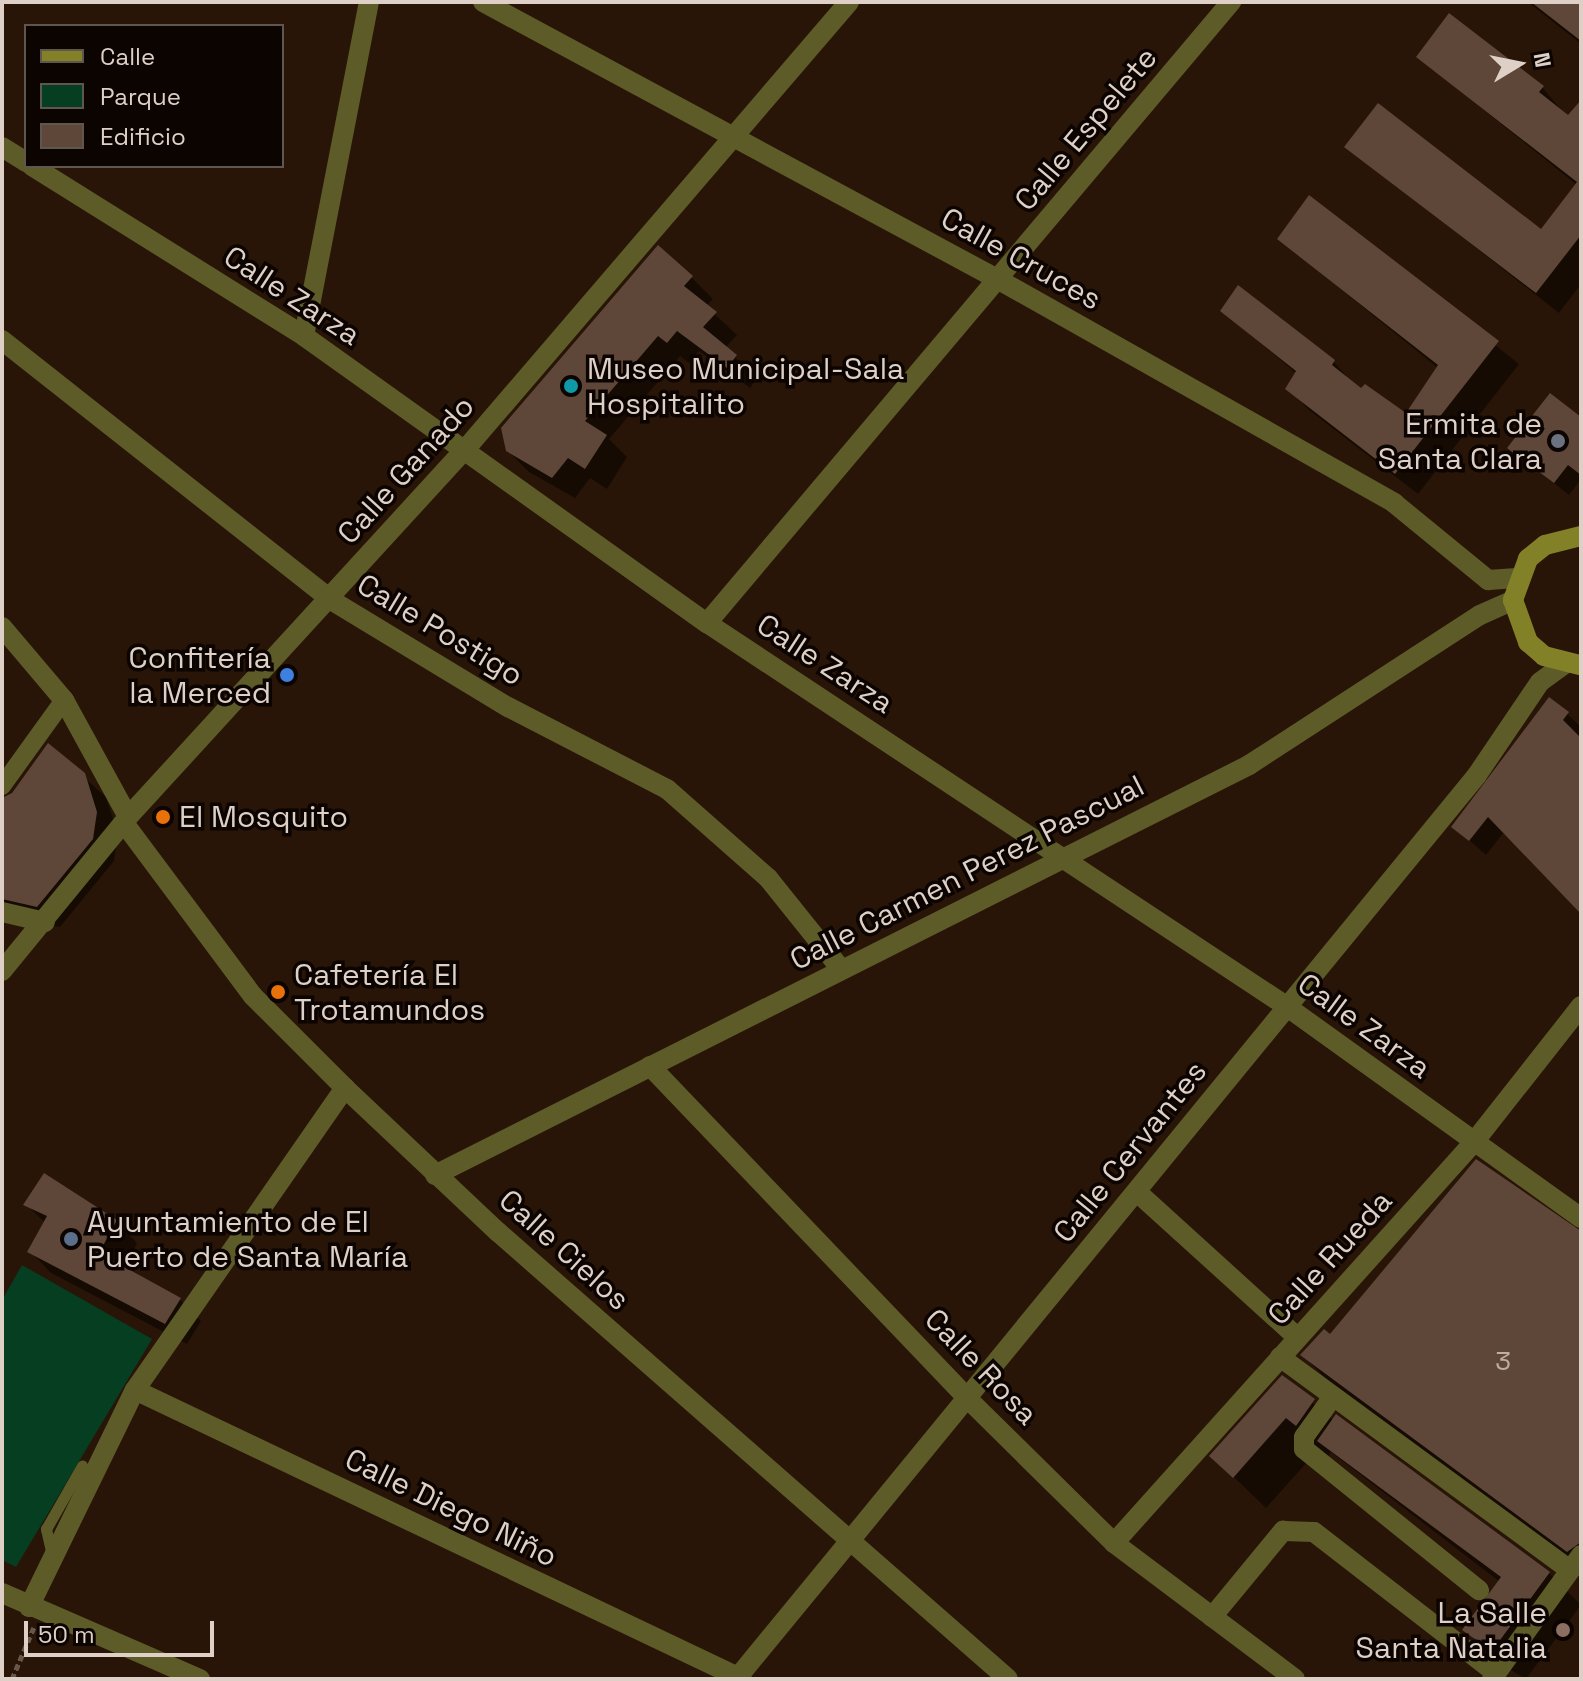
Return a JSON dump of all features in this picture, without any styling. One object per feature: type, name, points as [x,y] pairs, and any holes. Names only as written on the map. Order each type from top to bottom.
[{"type":"main road","points":[[1573,664],[1528,642],[1513,600],[1517,578],[1545,545],[1581,536]]},
{"type":"street","points":[[304,336],[369,2]]},
{"type":"street","name":"Calle Cruces","points":[[483,2],[999,280],[1394,503],[1488,580],[1517,578]]},
{"type":"street","name":"Calle Ganado","points":[[2,971],[126,820],[331,600],[463,452],[849,2]]},
{"type":"street","name":"Calle Espelete","points":[[707,623],[849,449],[999,280],[1231,2]]},
{"type":"street","points":[[2,147],[24,161]]},
{"type":"street","name":"Calle Zarza","points":[[35,168],[304,336],[707,623],[1066,857],[1286,1006],[1581,1218]]},
{"type":"street","name":"Calle Postigo","points":[[2,340],[331,600],[508,707],[667,789],[768,878],[841,969]]},
{"type":"street","name":"Calle Carmen Perez Pascual","points":[[435,1175],[1249,765],[1480,615],[1513,600]]},
{"type":"street","name":"Calle Cielos","points":[[2,627],[64,700],[126,820],[253,996],[435,1175],[848,1543],[1008,1679]]},
{"type":"street","name":"Calle Cervantes","points":[[740,1678],[1477,775],[1540,682],[1573,664]]},
{"type":"street","points":[[2,786],[64,700]]},
{"type":"street","points":[[2,912],[45,922]]},
{"type":"street","name":"Calle Rueda","points":[[1114,1543],[1474,1142],[1581,1006]]},
{"type":"street","name":"Calle Rosa","points":[[650,1066],[969,1400],[1114,1543],[1295,1679]]},
{"type":"street","points":[[29,1607],[135,1390],[345,1088]]},
{"type":"street","points":[[1137,1192],[1298,1338]]},
{"type":"street","points":[[1212,1617],[1283,1531],[1314,1532],[1494,1676],[1575,1562],[1332,1398],[1280,1357]]},
{"type":"street","name":"Calle Diego Niño","points":[[135,1390],[707,1672],[740,1678]]},
{"type":"street","points":[[1332,1398],[1304,1437],[1304,1449],[1479,1590]]},
{"type":"street","points":[[2,1593],[200,1679]]},
{"type":"lane","points":[[53,1558],[46,1529],[82,1466]]},
{"type":"path","points":[[12,1679],[35,1623],[29,1607]]},
{"type":"green space","points":[[22,1265],[152,1339],[16,1567],[2,1560],[2,1300]]},
{"type":"building","points":[[1531,2],[1581,2],[1581,41]]},
{"type":"building","points":[[1449,13],[1544,86],[1539,92],[1568,115],[1581,100],[1581,235],[1536,293],[1344,147],[1378,103],[1541,229],[1577,182],[1416,57]]},
{"type":"building","points":[[1309,195],[1499,341],[1395,474],[1285,389],[1296,371],[1220,311],[1238,285],[1335,360],[1332,365],[1361,388],[1365,384],[1406,413],[1438,365],[1277,239]]},
{"type":"building","name":"Museo Municipal-Sala Hospitalito","points":[[658,245],[693,276],[684,286],[717,312],[703,327],[737,355],[727,368],[677,331],[667,343],[658,336],[585,421],[607,435],[585,469],[568,458],[552,478],[506,451],[501,428]]},
{"type":"building","name":"Ermita de Santa Clara","points":[[1550,393],[1581,417],[1581,475],[1568,465],[1554,483],[1507,448]]},
{"type":"building","points":[[1549,697],[1569,712],[1563,720],[1581,738],[1581,914],[1488,817],[1469,841],[1451,827]]},
{"type":"building","points":[[48,743],[85,773],[97,812],[93,839],[37,907],[2,899],[2,798],[12,793]]},
{"type":"building","points":[[1476,1159],[1581,1231],[1581,1542],[1567,1552],[1300,1355],[1324,1329],[1330,1334]]},
{"type":"building","name":"Ayuntamiento de El Puerto de Santa María","points":[[44,1173],[117,1220],[99,1253],[181,1298],[165,1324],[27,1252],[47,1216],[23,1205]]},
{"type":"building","points":[[1282,1375],[1315,1399],[1296,1426],[1286,1418],[1233,1478],[1209,1456]]},
{"type":"building","points":[[1336,1414],[1550,1572],[1492,1651],[1462,1630],[1501,1577],[1317,1441]]},
{"type":"place","name":"Museo Municipal-Sala Hospitalito","points":[[571,386]]},
{"type":"place","name":"Ermita de Santa Clara","points":[[1558,441]]},
{"type":"place","name":"Confitería la Merced","points":[[287,675]]},
{"type":"place","name":"El Mosquito","points":[[163,817]]},
{"type":"place","name":"Cafetería El Trotamundos","points":[[278,992]]},
{"type":"place","name":"Ayuntamiento de El Puerto de Santa María","points":[[71,1239]]},
{"type":"place","name":"La Salle Santa Natalia","points":[[1563,1630]]}]
